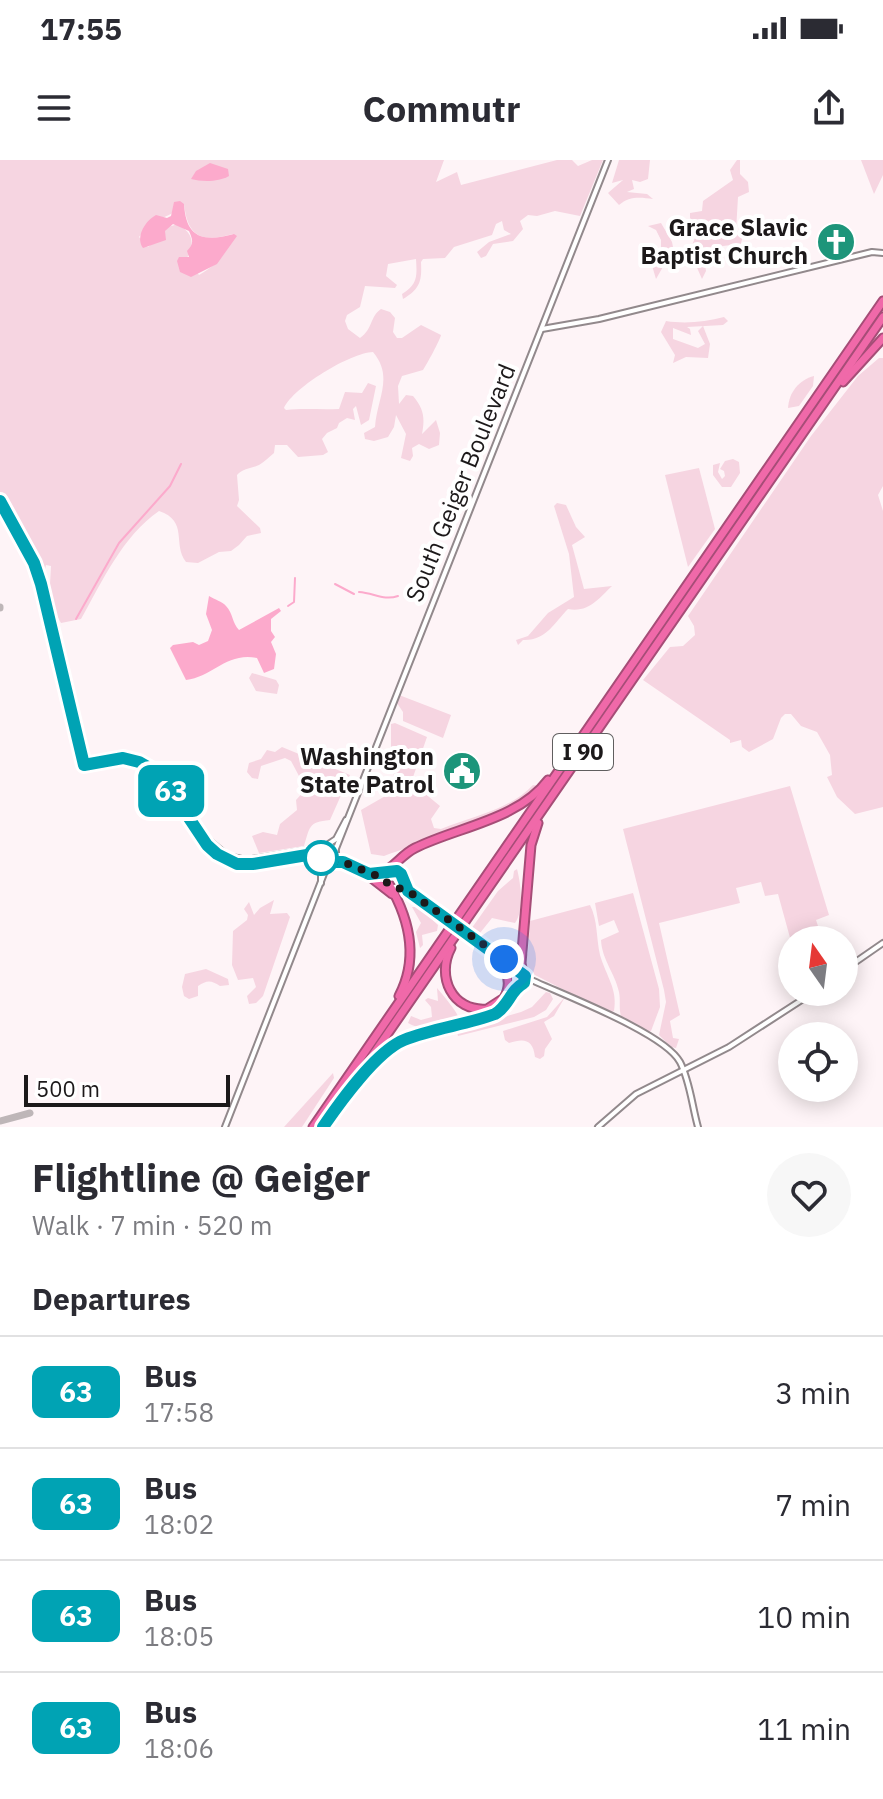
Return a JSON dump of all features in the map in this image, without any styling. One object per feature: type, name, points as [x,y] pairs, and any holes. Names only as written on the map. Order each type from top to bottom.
[{"type":"highway","name":"I 90","points":[[313,1127],[883,301]]},
{"type":"highway","name":"I 90","points":[[323,1127],[883,317]]},
{"type":"highway","points":[[822,404],[883,338]]},
{"type":"highway","points":[[380,874],[394,867],[420,845],[528,800],[541,789],[587,732]]},
{"type":"highway","points":[[343,1098],[377,1059],[395,1045],[495,1014],[506,1005],[522,979],[531,845],[549,800]]},
{"type":"highway","points":[[392,872],[400,867],[405,855]]},
{"type":"highway","points":[[367,873],[398,902]]},
{"type":"highway","points":[[387,1019],[403,989],[410,961],[409,930],[390,884]]},
{"type":"highway","points":[[457,932],[445,963],[446,983],[459,1001],[472,1009],[483,1010],[500,1003],[509,985],[505,968],[480,943]]},
{"type":"street","name":"South Geiger Boulevard","points":[[330,861],[608,160]]},
{"type":"street","points":[[541,329],[599,319],[872,252],[883,253]]},
{"type":"street","points":[[0,501],[34,563],[41,584],[84,765],[120,758],[145,765],[161,778],[207,845],[237,864],[313,854],[343,862],[408,891],[495,954],[522,979]]},
{"type":"street","name":"South Geiger Boulevard","points":[[324,847],[336,839],[346,820]]},
{"type":"street","points":[[203,836],[228,856],[246,860],[324,847],[335,852],[343,862]]},
{"type":"street","points":[[321,883],[320,857],[324,847]]},
{"type":"street","points":[[225,1127],[330,861]]},
{"type":"street","points":[[390,884],[392,872]]},
{"type":"street","points":[[367,873],[399,873],[408,891]]},
{"type":"street","points":[[390,884],[399,886],[402,879]]},
{"type":"street","points":[[858,960],[883,943]]},
{"type":"street","points":[[495,954],[511,970],[515,983],[522,979]]},
{"type":"street","points":[[514,977],[537,982],[662,1043],[675,1055],[684,1072],[698,1127]]},
{"type":"street","points":[[598,1127],[636,1094],[684,1072],[794,1006]]},
{"type":"shaded area","points":[[0,160],[444,160],[436,182],[457,172],[461,185],[557,160],[572,160],[578,166],[592,160],[603,160],[580,216],[555,211],[528,215],[520,221],[523,229],[513,241],[493,244],[486,256],[481,258],[477,252],[489,242],[511,234],[504,230],[502,221],[496,224],[492,235],[454,247],[445,258],[423,259],[419,284],[403,299],[402,294],[415,279],[416,259],[388,264],[386,276],[397,285],[395,288],[365,286],[360,307],[347,315],[345,321],[348,329],[360,338],[381,309],[395,318],[393,332],[397,338],[421,325],[441,335],[423,370],[402,376],[398,386],[399,404],[406,395],[413,396],[419,405],[423,418],[422,434],[436,420],[440,433],[439,445],[429,449],[419,444],[412,448],[410,461],[401,458],[406,434],[396,415],[388,437],[374,441],[365,439],[364,433],[375,427],[383,388],[382,370],[373,352],[351,358],[310,381],[284,408],[339,409],[345,392],[362,393],[368,383],[376,386],[369,420],[361,425],[356,406],[353,409],[355,420],[347,418],[322,439],[328,452],[323,455],[298,457],[287,445],[275,445],[274,453],[263,462],[237,475],[237,506],[260,528],[261,533],[247,536],[231,551],[219,552],[198,563],[186,562],[174,521],[159,511],[124,546],[81,619],[61,623],[49,602],[51,566],[46,565],[44,574],[40,574],[0,497]],"holes":[[[184,204],[193,231],[199,235],[213,238],[233,234],[220,258],[199,275],[187,258],[191,239],[178,224],[168,227],[148,247],[139,237],[150,225]]]},
{"type":"shaded area","points":[[619,160],[650,160],[648,179],[640,182],[632,180],[634,189],[627,192],[647,194],[653,199],[635,198],[619,205],[608,193],[623,180],[612,183]]},
{"type":"shaded area","points":[[740,160],[740,174],[748,182],[749,192],[738,197],[736,231],[743,236],[739,250],[752,249],[734,263],[731,245],[715,247],[713,253],[718,254],[721,261],[718,265],[710,261],[705,265],[702,279],[692,248],[701,230],[690,218],[690,213],[702,211],[703,201],[733,180],[730,170]]},
{"type":"shaded area","points":[[861,160],[883,160],[883,175],[874,194]]},
{"type":"shaded area","points":[[210,163],[228,169],[229,176],[210,181],[191,179],[196,171]]},
{"type":"shaded area","points":[[174,202],[184,204],[188,225],[198,235],[214,238],[237,236],[217,264],[191,277],[180,272],[177,261],[179,257],[189,257],[187,251],[192,242],[189,231],[173,224],[165,231],[166,240],[143,248],[140,239],[148,221],[156,215],[171,216]]},
{"type":"shaded area","points":[[661,223],[672,242],[675,257],[664,265],[656,279],[646,245],[649,244],[655,256],[661,249],[656,230],[648,226]]},
{"type":"shaded area","points":[[724,317],[728,321],[723,325],[703,326],[710,344],[708,358],[686,357],[673,363],[675,355],[661,332],[666,321],[695,322]],"holes":[[[703,326],[698,331],[705,344],[698,348],[673,339],[673,328],[691,335],[687,327]]]},
{"type":"shaded area","points":[[883,358],[883,486],[878,495],[883,511],[883,807],[855,814],[837,797],[827,777],[832,775],[830,755],[817,732],[801,726],[791,714],[781,718],[773,739],[749,752],[742,747],[741,740],[730,743],[730,740],[643,680],[670,647],[683,646],[695,635],[688,616],[811,436],[858,376]]},
{"type":"shaded area","points":[[814,376],[813,386],[799,406],[788,408],[796,388]]},
{"type":"shaded area","points":[[733,459],[739,462],[740,473],[731,487],[722,487],[713,475],[713,465],[720,463],[718,472],[722,479],[724,471],[720,469],[725,461]]},
{"type":"shaded area","points":[[699,468],[715,529],[688,567],[665,475]]},
{"type":"shaded area","points":[[557,503],[566,505],[576,527],[585,537],[572,545],[584,589],[612,586],[593,604],[582,609],[568,609],[544,634],[523,640],[518,645],[516,640],[528,636],[548,613],[574,597],[569,554],[554,506]]},
{"type":"shaded area","points":[[209,596],[226,606],[239,630],[279,608],[281,611],[271,619],[271,631],[275,637],[271,642],[276,654],[274,669],[264,673],[257,658],[237,658],[186,680],[170,648],[173,645],[193,642],[199,645],[208,641],[212,630],[206,614]]},
{"type":"shaded area","points":[[252,673],[276,680],[279,685],[277,694],[256,691],[249,678]]},
{"type":"shaded area","points":[[399,695],[451,715],[443,738],[403,721],[403,712],[397,703]]},
{"type":"shaded area","points":[[391,724],[427,737],[412,780],[424,785],[423,792],[440,806],[431,819],[434,828],[441,829],[490,812],[514,800],[533,785],[540,786],[508,808],[466,827],[384,856],[371,854],[361,810],[387,795],[386,788],[394,772],[392,765],[376,759],[375,755],[385,754],[407,763],[409,751],[391,748]]},
{"type":"shaded area","points":[[282,747],[350,775],[330,820],[311,827],[304,846],[259,853],[252,836],[263,832],[277,835],[280,824],[297,810],[296,800],[306,789],[291,761],[285,758],[261,766],[258,779],[247,772],[249,763],[261,759],[267,750],[275,752]]},
{"type":"shaded area","points":[[790,786],[829,915],[816,920],[818,926],[787,926],[778,894],[765,896],[761,882],[736,888],[740,903],[659,923],[680,1015],[670,1021],[673,1038],[679,1039],[676,1048],[659,1035],[666,1002],[664,990],[623,829]]},
{"type":"shaded area","points":[[517,869],[521,905],[515,923],[492,918],[480,933],[469,932],[498,891],[513,878]]},
{"type":"shaded area","points":[[633,893],[659,989],[660,1007],[651,1031],[622,1019],[619,992],[601,940],[619,932],[614,920],[599,926],[595,903]]},
{"type":"shaded area","points":[[274,900],[270,914],[287,913],[290,917],[263,996],[256,1003],[249,1004],[247,996],[256,987],[253,978],[238,980],[232,965],[233,931],[247,920],[244,909],[249,902],[254,915]]},
{"type":"shaded area","points":[[590,905],[600,955],[614,996],[614,1011],[609,1013],[535,975],[526,967],[524,960],[528,953],[530,921]]},
{"type":"shaded area","points":[[412,907],[418,907],[438,925],[437,931],[422,935],[423,945],[420,948],[416,932],[421,923]]},
{"type":"shaded area","points":[[206,969],[228,979],[229,985],[207,982],[198,986],[198,996],[189,999],[184,996],[182,987],[185,974]]},
{"type":"shaded area","points":[[437,988],[459,1018],[441,1019],[422,1027],[408,1023],[411,1016],[421,1020],[432,1017],[431,1007],[425,1000],[438,1001]]},
{"type":"shaded area","points":[[546,992],[553,999],[546,1010],[534,1017],[458,1036],[457,1031],[532,1007]]},
{"type":"shaded area","points":[[565,997],[554,1016],[544,1022],[552,1039],[540,1059],[535,1057],[527,1041],[509,1043],[505,1040],[503,1031],[547,1017]]},
{"type":"shaded area","points":[[333,1073],[334,1078],[302,1127],[284,1127]]},
{"type":"waterway","points":[[76,619],[119,543],[170,486],[181,464]]},
{"type":"waterway","points":[[288,606],[294,602],[295,578]]},
{"type":"waterway","points":[[335,584],[354,594]]},
{"type":"waterway","points":[[359,592],[383,597],[398,596]]},
{"type":"taxiway","points":[[0,1121],[30,1113]]},
{"type":"bus line","name":"63","points":[[0,501],[34,563],[41,584],[84,765],[123,758],[153,770],[207,845],[223,858],[237,864],[313,854],[327,862],[343,862],[369,874],[397,871],[408,891],[525,976],[524,983],[515,988],[501,1011],[404,1040],[388,1049],[343,1098],[323,1127]]},
{"type":"place","name":"Grace Slavic Baptist Church","points":[[836,242]]},
{"type":"place","name":"Washington State Patrol","points":[[462,771]]},
{"type":"route","points":[[321,858],[327,862],[343,862],[408,891],[504,959]]}]
